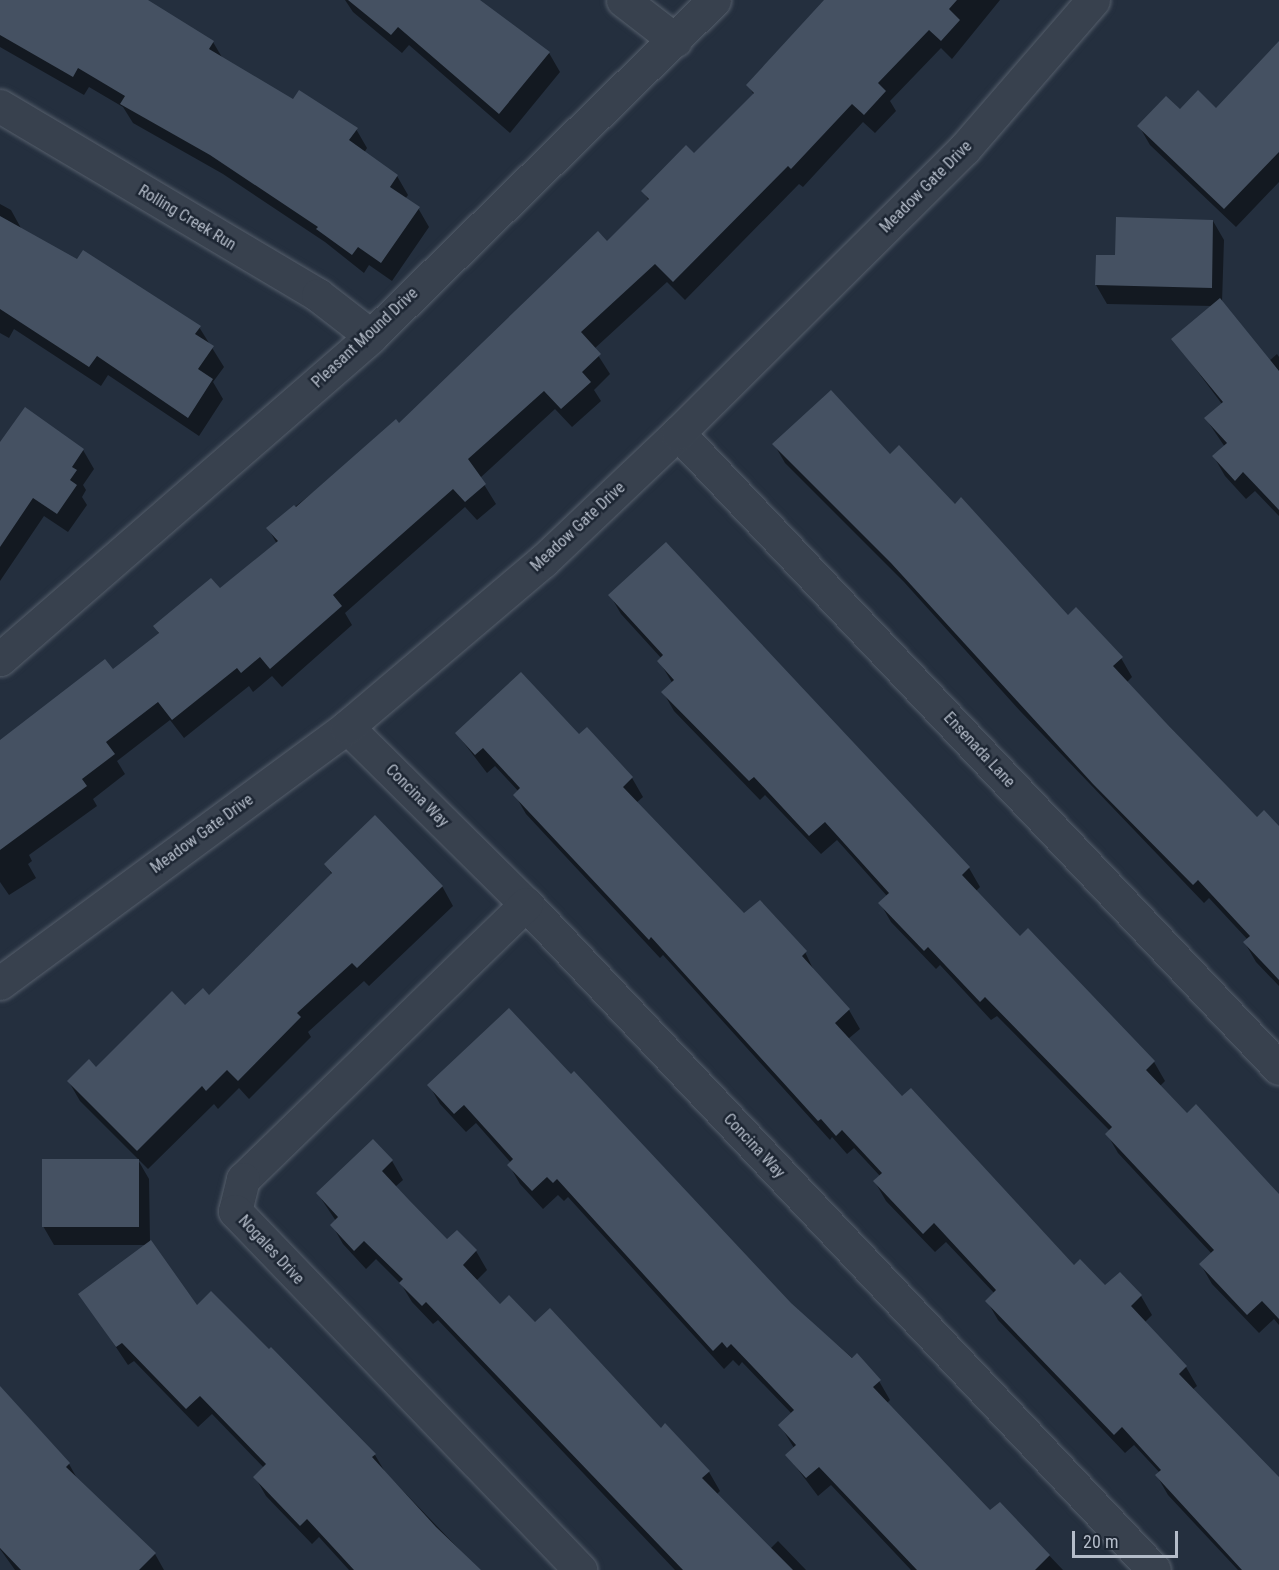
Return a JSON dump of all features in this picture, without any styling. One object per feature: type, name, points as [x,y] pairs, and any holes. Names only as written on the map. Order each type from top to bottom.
[{"type":"street","points":[[622,0],[675,40]]},
{"type":"street","name":"Pleasant Mound Drive","points":[[0,659],[371,336],[714,0]]},
{"type":"street","name":"Meadow Gate Drive","points":[[0,983],[347,728],[543,561],[678,433],[964,149],[1093,0]]},
{"type":"street","name":"Rolling Creek Run","points":[[0,106],[318,295],[371,336]]},
{"type":"street","name":"Ensenada Lane","points":[[678,433],[1279,1068]]},
{"type":"street","name":"Concina Way","points":[[347,728],[526,904],[1154,1570]]},
{"type":"street","name":"Nogales Drive","points":[[526,904],[243,1179],[235,1211],[580,1570]]},
{"type":"building","points":[[0,0],[148,0],[214,41],[209,49],[293,99],[299,90],[358,128],[349,140],[398,175],[390,187],[420,207],[381,263],[358,247],[352,255],[316,229],[318,227],[210,155],[120,104],[125,96],[78,68],[73,77],[0,35]]},
{"type":"building","points":[[348,0],[480,0],[550,52],[499,114],[398,27],[391,35]]},
{"type":"building","points":[[824,0],[957,0],[949,9],[960,20],[941,41],[929,30],[878,83],[886,91],[864,115],[852,104],[791,169],[788,166],[673,282],[655,264],[581,332],[601,354],[582,372],[591,382],[561,409],[544,391],[468,459],[486,484],[465,502],[453,489],[333,595],[342,606],[270,669],[260,657],[241,673],[237,668],[172,720],[158,702],[106,742],[115,754],[82,779],[87,786],[0,850],[0,740],[105,659],[113,669],[159,633],[153,626],[211,578],[220,588],[278,541],[266,528],[294,505],[296,507],[396,419],[399,423],[598,231],[607,241],[649,199],[641,191],[686,145],[694,153],[754,93],[746,85]]},
{"type":"building","points":[[1279,41],[1279,152],[1224,209],[1137,126],[1166,96],[1180,109],[1198,90],[1216,108]]},
{"type":"building","points":[[0,216],[77,259],[83,250],[201,326],[195,334],[214,346],[198,369],[213,379],[188,418],[97,356],[89,367],[0,309]]},
{"type":"building","points":[[1116,217],[1213,220],[1212,288],[1095,285],[1096,255],[1115,255]]},
{"type":"building","points":[[1220,298],[1279,371],[1279,510],[1243,472],[1235,481],[1212,456],[1227,443],[1204,418],[1223,402],[1171,339]]},
{"type":"building","points":[[831,390],[890,454],[899,445],[955,504],[961,497],[1068,615],[1076,607],[1123,657],[1113,666],[1257,817],[1264,810],[1279,826],[1279,980],[1243,942],[1250,936],[1198,880],[1193,885],[1093,784],[891,563],[772,444]]},
{"type":"building","points":[[25,407],[84,449],[72,467],[77,470],[70,480],[77,485],[57,514],[33,498],[0,547],[0,442]]},
{"type":"building","points":[[666,542],[970,867],[962,875],[1020,936],[1028,928],[1155,1061],[1146,1070],[1187,1113],[1196,1104],[1279,1194],[1279,1319],[1262,1301],[1247,1315],[1199,1264],[1214,1250],[1105,1134],[1112,1127],[985,997],[980,1002],[928,947],[924,951],[878,903],[889,893],[825,822],[809,836],[754,777],[749,781],[661,692],[674,680],[657,661],[663,655],[608,595]]},
{"type":"building","points":[[521,672],[579,734],[587,727],[633,777],[623,787],[744,913],[760,900],[807,951],[802,956],[850,1009],[835,1023],[902,1096],[911,1088],[1074,1265],[1080,1259],[1105,1285],[1120,1272],[1142,1295],[1131,1306],[1187,1366],[1179,1374],[1279,1477],[1279,1570],[1242,1570],[1155,1475],[1161,1470],[1122,1427],[1114,1435],[985,1301],[996,1290],[934,1223],[923,1234],[873,1181],[882,1173],[842,1130],[836,1136],[821,1119],[818,1121],[651,937],[649,940],[513,795],[520,788],[483,748],[475,755],[455,733]]},
{"type":"building","points":[[375,815],[443,886],[357,968],[352,963],[297,1013],[301,1017],[238,1081],[227,1070],[206,1091],[202,1086],[137,1151],[67,1081],[89,1059],[96,1067],[172,991],[185,1005],[203,988],[209,995],[332,873],[324,864]]},
{"type":"building","points":[[509,1008],[571,1074],[574,1071],[791,1303],[852,1358],[857,1353],[881,1380],[873,1387],[990,1510],[1000,1502],[1050,1555],[1035,1570],[917,1570],[819,1467],[806,1478],[785,1455],[796,1445],[778,1425],[794,1410],[731,1344],[727,1348],[722,1342],[713,1351],[557,1179],[553,1183],[547,1177],[532,1191],[507,1165],[513,1159],[464,1105],[454,1114],[427,1085]]},
{"type":"building","points":[[373,1139],[393,1160],[382,1171],[409,1200],[447,1239],[457,1230],[477,1250],[463,1265],[500,1304],[509,1295],[535,1322],[550,1308],[661,1428],[665,1423],[710,1471],[702,1478],[793,1570],[683,1570],[426,1302],[422,1306],[399,1283],[403,1279],[364,1241],[354,1251],[330,1225],[338,1217],[316,1193]]},
{"type":"building","points":[[42,1159],[139,1159],[139,1227],[42,1227]]},
{"type":"building","points":[[151,1240],[197,1305],[211,1291],[269,1349],[271,1347],[376,1454],[372,1457],[436,1527],[481,1570],[354,1570],[307,1519],[300,1526],[253,1477],[266,1464],[200,1396],[186,1409],[122,1343],[116,1347],[78,1294]]},
{"type":"building","points":[[0,1386],[70,1463],[66,1467],[156,1553],[139,1570],[21,1570],[0,1548]]}]
